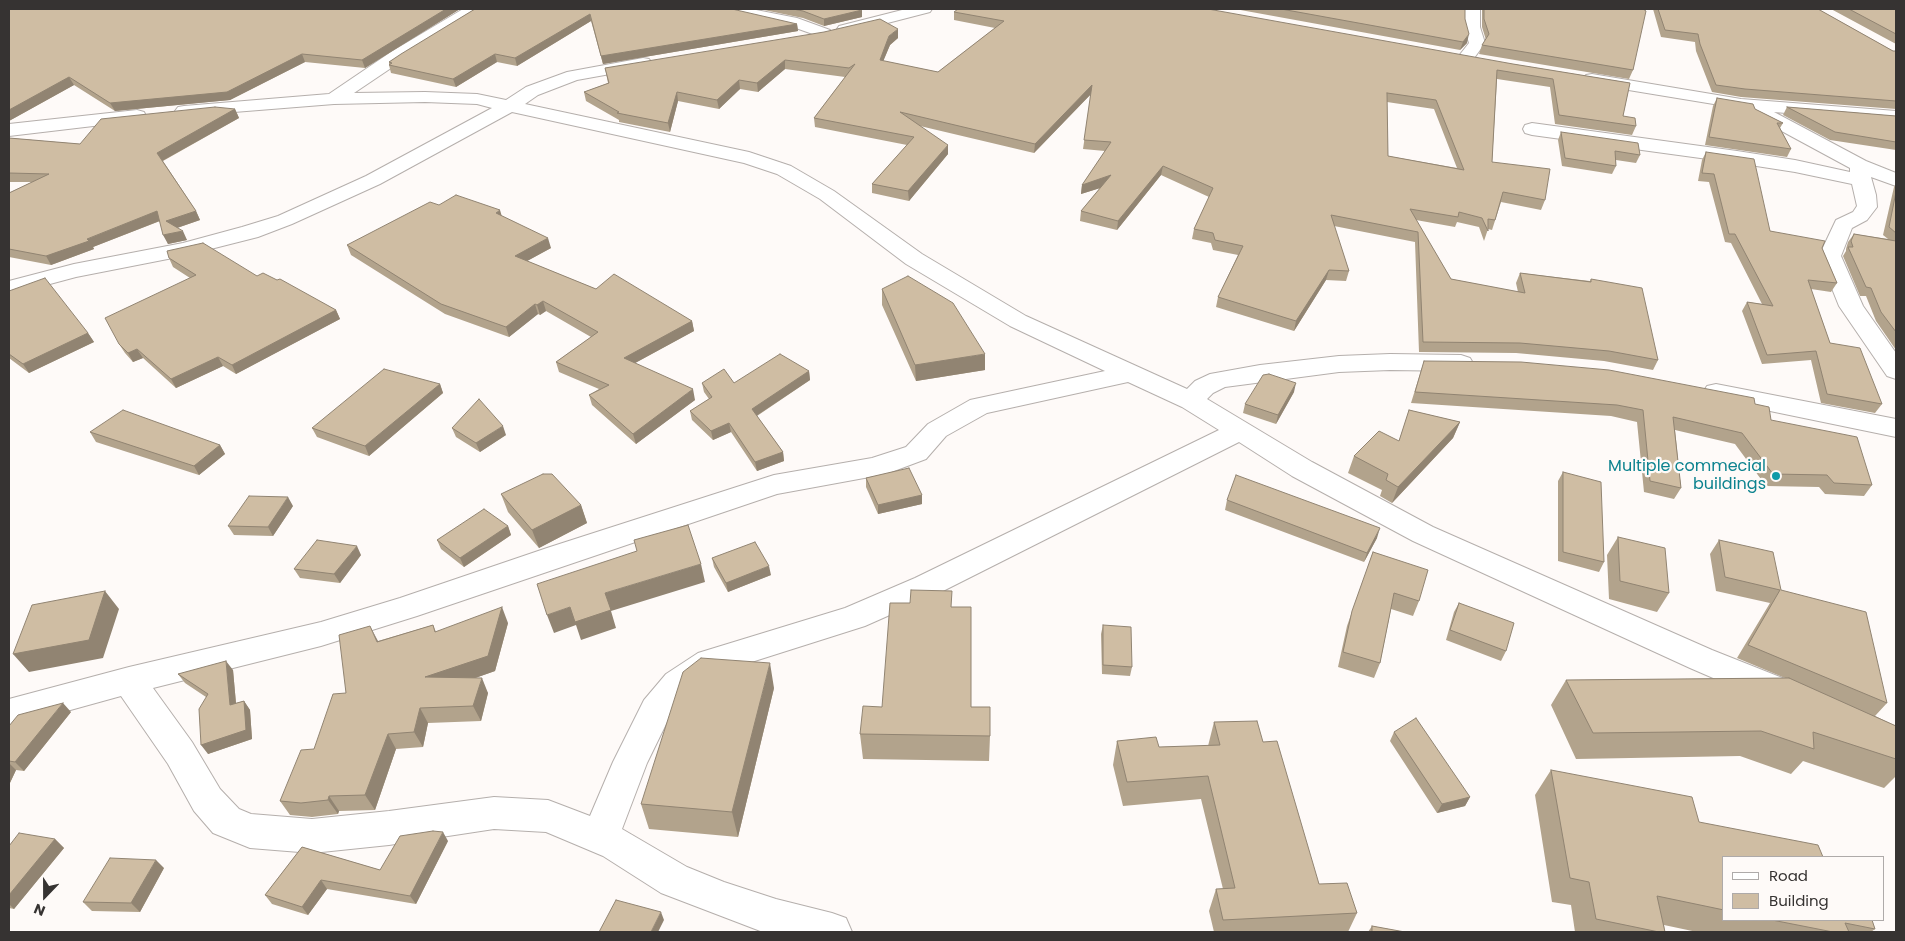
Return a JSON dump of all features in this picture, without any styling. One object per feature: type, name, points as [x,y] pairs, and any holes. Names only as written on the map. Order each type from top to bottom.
[{"type":"street","points":[[334,99],[397,56],[474,9]]},
{"type":"street","points":[[730,9],[797,23],[824,33]]},
{"type":"street","points":[[789,40],[868,24],[923,9]]},
{"type":"street","points":[[1466,57],[1477,43],[1472,27],[1472,9]]},
{"type":"street","points":[[1448,54],[1484,61]]},
{"type":"street","points":[[9,288],[74,271],[183,249],[250,232],[285,220],[373,180],[512,105],[532,91],[573,76],[664,59]]},
{"type":"street","points":[[1575,76],[1741,104],[1896,116]]},
{"type":"street","points":[[9,130],[182,111],[334,99],[442,97],[477,99],[512,105],[673,143],[749,158],[784,170],[827,195],[914,259],[1018,321],[1191,401],[1302,469],[1423,534],[1802,701]]},
{"type":"street","points":[[1741,104],[1784,124],[1860,172],[1867,207],[1860,216],[1843,224],[1830,256],[1851,306],[1896,371]]},
{"type":"street","points":[[1532,129],[1756,160],[1860,172],[1896,180]]},
{"type":"street","points":[[1191,401],[1204,388],[1219,380],[1338,364],[1390,362],[1485,364]]},
{"type":"street","points":[[9,713],[129,680],[321,634],[406,608],[774,485],[876,467],[916,453],[937,430],[979,406],[1132,373]]},
{"type":"street","points":[[1698,388],[1896,428]]},
{"type":"street","points":[[600,838],[630,762],[656,710],[678,684],[710,662],[854,617],[926,586],[1240,431]]},
{"type":"street","points":[[129,680],[180,753],[206,800],[226,821],[250,831],[312,836],[388,828],[494,813],[548,816],[616,844],[674,880],[723,900],[776,918],[832,932]]},
{"type":"building","points":[[9,9],[446,9],[362,60],[302,54],[227,92],[110,103],[69,77],[9,110]]},
{"type":"building","points":[[475,9],[732,9],[797,24],[601,56],[590,14],[515,58],[495,54],[453,79],[389,65],[392,63],[389,62],[401,54]]},
{"type":"building","points":[[793,9],[860,9],[862,10],[824,19]]},
{"type":"building","points":[[958,9],[1208,9],[1630,83],[1623,116],[1635,118],[1636,126],[1559,115],[1553,79],[1497,70],[1492,162],[1550,169],[1545,200],[1503,192],[1495,220],[1488,219],[1488,231],[1482,218],[1459,212],[1458,217],[1410,209],[1451,279],[1525,293],[1520,273],[1591,282],[1591,279],[1642,288],[1658,360],[1609,351],[1520,343],[1423,342],[1418,232],[1331,215],[1349,271],[1329,270],[1296,321],[1218,297],[1243,246],[1215,240],[1213,233],[1194,229],[1213,188],[1163,166],[1118,221],[1081,211],[1111,175],[1082,185],[1111,142],[1084,140],[1092,85],[1035,144],[900,112],[948,145],[908,191],[872,184],[914,137],[814,118],[855,64],[849,68],[785,60],[757,83],[739,80],[717,100],[677,92],[668,123],[617,113],[619,112],[584,92],[609,83],[605,68],[824,32],[880,19],[898,29],[889,36],[880,60],[938,72],[1004,21],[954,12]],"holes":[[[1387,93],[1436,100],[1464,170],[1388,156]]]},
{"type":"building","points":[[1281,9],[1465,9],[1465,19],[1469,34],[1463,42]]},
{"type":"building","points":[[1484,9],[1643,9],[1646,11],[1633,70],[1482,45],[1489,34],[1484,19]]},
{"type":"building","points":[[1658,9],[1818,9],[1896,51],[1896,101],[1716,85],[1698,34],[1665,30]]},
{"type":"building","points":[[1849,9],[1896,9],[1896,34]]},
{"type":"building","points":[[1717,98],[1753,104],[1755,109],[1783,123],[1777,123],[1791,149],[1709,137]]},
{"type":"building","points":[[215,107],[235,109],[157,153],[196,211],[166,221],[183,231],[163,235],[157,211],[87,239],[89,241],[46,256],[9,249],[9,193],[49,174],[9,173],[9,138],[80,144],[101,119]]},
{"type":"building","points":[[1787,107],[1896,116],[1896,142],[1835,132]]},
{"type":"building","points":[[1561,132],[1638,143],[1640,155],[1615,151],[1616,166],[1565,158]]},
{"type":"building","points":[[1706,152],[1754,159],[1770,231],[1825,241],[1822,248],[1837,283],[1808,280],[1830,343],[1860,348],[1882,404],[1827,394],[1816,351],[1767,355],[1747,302],[1773,306],[1735,234],[1729,234],[1714,174],[1702,173]]},
{"type":"building","points":[[1896,192],[1896,233],[1889,227]]},
{"type":"building","points":[[456,195],[500,210],[496,213],[548,238],[515,256],[596,289],[614,274],[692,321],[624,358],[693,389],[633,434],[589,395],[609,385],[556,362],[598,332],[543,301],[537,305],[535,304],[506,327],[441,304],[347,245],[430,202],[439,205]]},
{"type":"building","points":[[1854,234],[1896,241],[1896,332],[1881,312],[1871,288],[1866,287],[1848,247],[1853,247],[1851,241]]},
{"type":"building","points":[[203,243],[257,276],[263,273],[277,280],[280,279],[336,310],[232,365],[218,357],[171,379],[137,349],[128,353],[119,344],[105,318],[196,275],[169,258],[167,251]]},
{"type":"building","points":[[908,276],[953,303],[985,354],[915,365],[882,289]]},
{"type":"building","points":[[45,278],[88,333],[23,364],[9,354],[9,291]]},
{"type":"building","points":[[780,354],[809,371],[752,409],[783,452],[755,462],[729,423],[711,431],[690,411],[712,397],[702,383],[724,369],[734,383]]},
{"type":"building","points":[[1424,361],[1521,362],[1609,370],[1754,398],[1755,404],[1769,407],[1771,420],[1857,437],[1872,485],[1834,483],[1827,475],[1773,474],[1742,433],[1673,417],[1681,488],[1650,481],[1643,410],[1617,405],[1415,392]]},
{"type":"building","points":[[384,369],[440,384],[365,446],[312,428]]},
{"type":"building","points":[[1269,374],[1296,383],[1278,415],[1245,404],[1263,375]]},
{"type":"building","points":[[479,399],[503,426],[476,443],[452,428]]},
{"type":"building","points":[[123,410],[220,445],[194,466],[90,432]]},
{"type":"building","points":[[1409,410],[1460,422],[1398,487],[1386,480],[1388,474],[1354,456],[1379,431],[1399,441]]},
{"type":"building","points":[[909,468],[922,495],[878,505],[866,478]]},
{"type":"building","points":[[1563,472],[1601,482],[1604,562],[1563,552]]},
{"type":"building","points":[[543,474],[552,474],[581,505],[532,530],[501,494]]},
{"type":"building","points":[[1236,475],[1380,528],[1367,553],[1227,500]]},
{"type":"building","points":[[249,496],[288,497],[268,527],[228,526]]},
{"type":"building","points":[[484,509],[508,526],[460,558],[437,540]]},
{"type":"building","points":[[688,525],[701,564],[605,593],[611,610],[575,622],[570,607],[547,615],[537,584],[637,551],[634,540]]},
{"type":"building","points":[[1618,537],[1665,548],[1669,593],[1620,581]]},
{"type":"building","points":[[317,540],[357,546],[334,574],[294,569]]},
{"type":"building","points":[[1719,540],[1773,552],[1781,590],[1866,612],[1887,703],[1748,645],[1780,590],[1725,577]]},
{"type":"building","points":[[755,542],[769,566],[726,583],[712,558]]},
{"type":"building","points":[[1373,552],[1428,570],[1419,601],[1394,593],[1380,663],[1343,652],[1352,611]]},
{"type":"building","points":[[911,590],[952,591],[951,607],[971,607],[971,707],[990,707],[990,736],[860,734],[863,706],[882,707],[890,603],[910,603]]},
{"type":"building","points":[[105,591],[89,640],[13,654],[32,605]]},
{"type":"building","points":[[1459,603],[1514,623],[1506,651],[1450,630]]},
{"type":"building","points":[[502,607],[488,656],[425,677],[482,678],[473,706],[420,708],[414,732],[388,734],[365,795],[329,796],[328,800],[301,803],[280,801],[301,750],[314,749],[333,694],[346,693],[339,635],[370,626],[377,642],[433,625],[435,632]]},
{"type":"building","points":[[1103,625],[1131,627],[1132,667],[1103,665]]},
{"type":"building","points":[[701,658],[770,663],[732,812],[641,804],[683,672]]},
{"type":"building","points":[[226,661],[230,705],[244,701],[246,730],[201,745],[199,709],[208,694],[178,674]]},
{"type":"building","points":[[1789,678],[1896,726],[1896,759],[1813,732],[1814,749],[1761,731],[1593,733],[1566,680]]},
{"type":"building","points":[[63,703],[15,762],[9,761],[9,726],[18,715]]},
{"type":"building","points":[[1416,718],[1470,797],[1442,804],[1394,732]]},
{"type":"building","points":[[1257,721],[1263,742],[1277,741],[1319,884],[1347,883],[1357,913],[1223,920],[1216,889],[1235,888],[1208,776],[1127,782],[1117,741],[1156,737],[1159,747],[1220,745],[1214,722]]},
{"type":"building","points":[[1551,770],[1692,797],[1699,822],[1818,845],[1823,856],[1722,856],[1722,910],[1657,896],[1665,932],[1596,919],[1589,882],[1570,878]]},
{"type":"building","points":[[433,831],[443,832],[410,896],[321,880],[302,907],[265,895],[302,847],[380,870],[400,836]]},
{"type":"building","points":[[19,833],[55,839],[9,895],[9,846]]},
{"type":"building","points":[[110,858],[156,860],[131,903],[83,902]]},
{"type":"building","points":[[616,900],[661,912],[651,932],[599,932]]},
{"type":"building","points":[[1777,921],[1872,921],[1875,929],[1845,923],[1849,932],[1833,932]]},
{"type":"building","points":[[1372,926],[1405,932],[1372,932]]},
{"type":"place","name":"Multiple commecial buildings","points":[[1776,476]]}]
